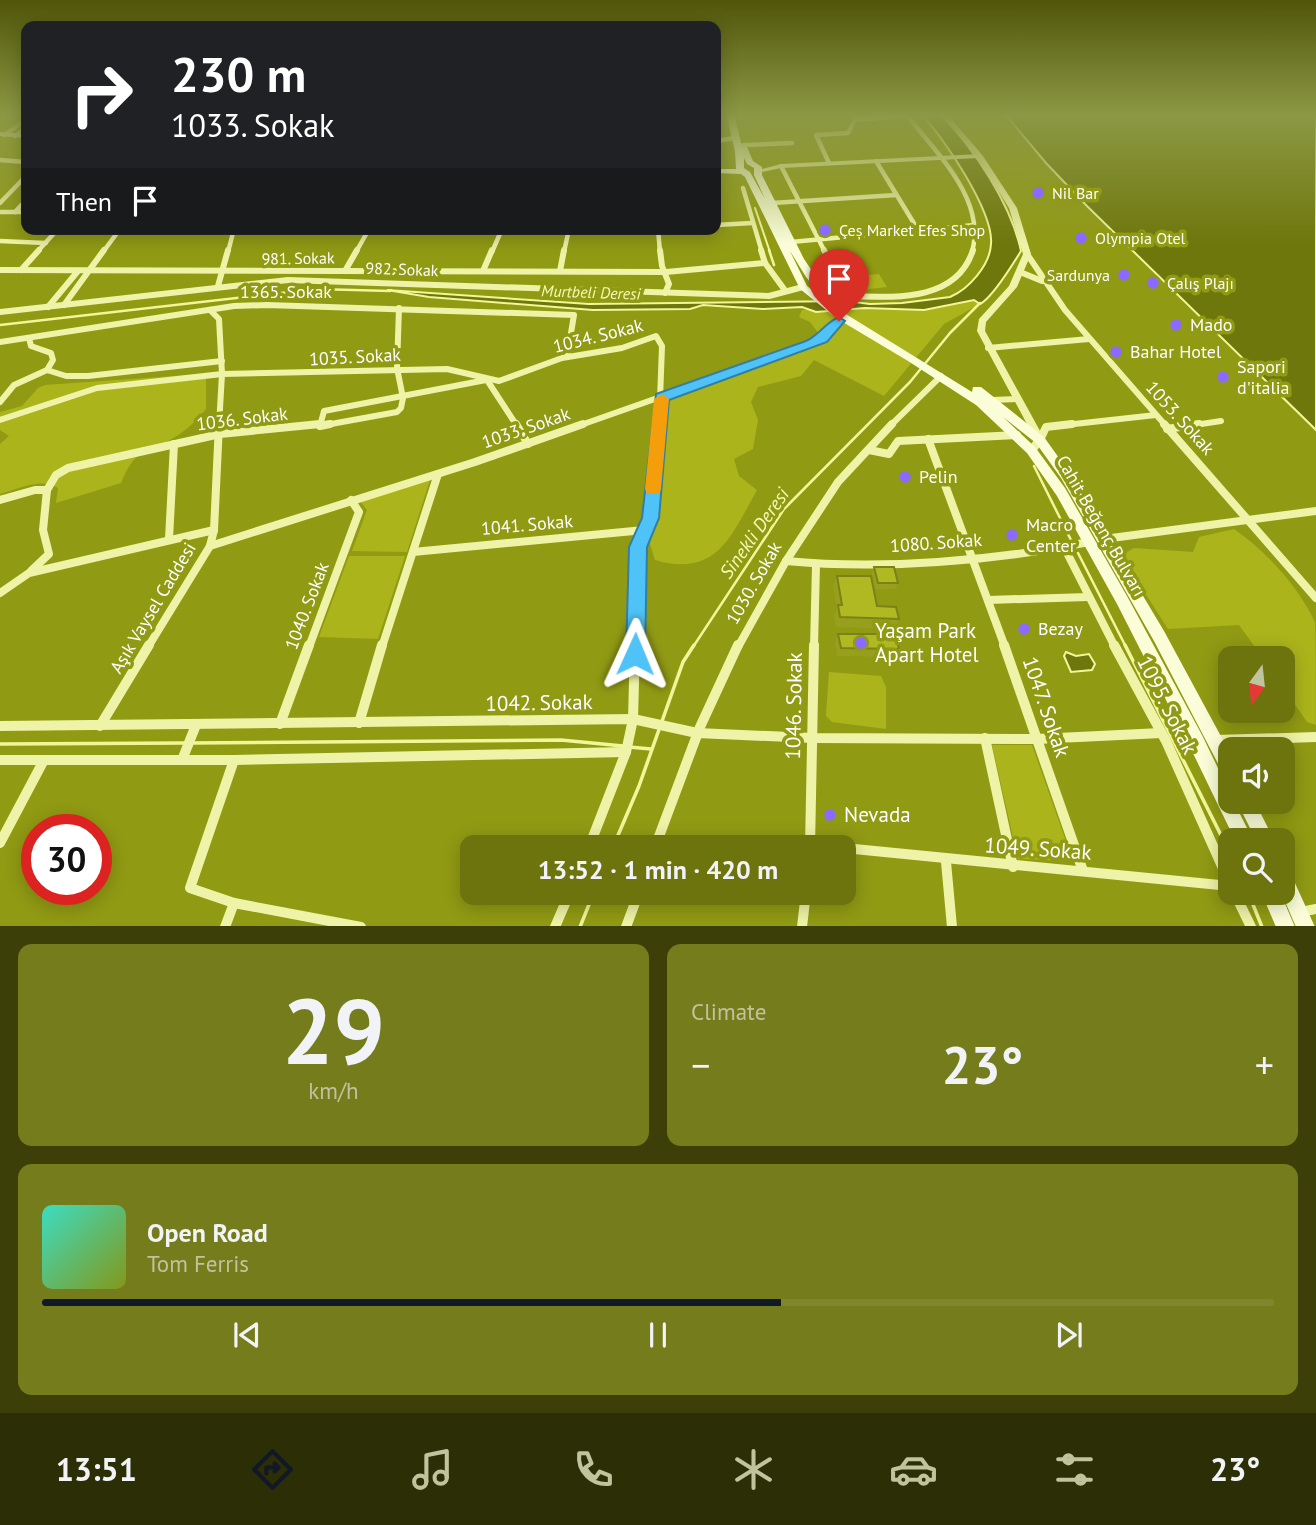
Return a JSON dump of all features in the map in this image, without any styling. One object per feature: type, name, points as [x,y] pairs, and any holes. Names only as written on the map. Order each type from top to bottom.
[{"type":"main road","name":"Cahit Beğenç Bulvarı","points":[[740,157],[743,169],[803,286],[815,298],[992,400],[1036,445],[1062,492],[1097,541],[1218,743]]},
{"type":"main road","points":[[747,157],[756,168]]},
{"type":"main road","name":"Cahit Beğenç Bulvarı","points":[[756,168],[819,291],[844,316]]},
{"type":"main road","points":[[721,170],[756,168]]},
{"type":"main road","name":"Cahit Beğenç Bulvarı","points":[[933,366],[1018,435],[1036,445]]},
{"type":"main road","name":"Cahit Beğenç Bulvarı","points":[[1097,541],[1238,828]]},
{"type":"main road","points":[[1295,896],[1307,916]]},
{"type":"main road","points":[[1276,905],[1286,926]]},
{"type":"street","points":[[826,157],[829,163]]},
{"type":"street","points":[[756,168],[955,157]]},
{"type":"street","points":[[981,157],[1013,208],[1027,254],[1013,287],[982,321],[981,331],[1017,399],[1036,445]]},
{"type":"street","points":[[777,166],[798,200],[847,296],[916,296],[942,286],[963,271],[976,246],[973,211],[939,158]]},
{"type":"street","points":[[0,160],[21,162]]},
{"type":"street","points":[[876,161],[918,230]]},
{"type":"street","points":[[0,203],[21,181]]},
{"type":"street","points":[[743,188],[765,263],[784,289]]},
{"type":"street","points":[[772,202],[896,195]]},
{"type":"street","points":[[15,212],[21,205]]},
{"type":"street","points":[[0,212],[21,212]]},
{"type":"street","points":[[721,225],[752,223]]},
{"type":"street","points":[[792,242],[974,225]]},
{"type":"street","points":[[21,270],[53,235]]},
{"type":"street","points":[[64,305],[116,235]]},
{"type":"street","points":[[218,286],[232,235]]},
{"type":"street","points":[[340,281],[365,235]]},
{"type":"street","points":[[483,271],[499,235]]},
{"type":"street","points":[[560,271],[567,235]]},
{"type":"street","points":[[659,235],[662,266],[669,284],[665,293]]},
{"type":"street","points":[[0,241],[46,243]]},
{"type":"street","name":"1053. Sokak","points":[[1027,254],[1043,281],[1089,339],[1167,429],[1250,518],[1316,598]]},
{"type":"street","name":"981. Sokak","points":[[0,270],[666,272],[765,263]]},
{"type":"street","points":[[48,307],[78,271]]},
{"type":"street","points":[[1020,272],[1043,281]]},
{"type":"street","name":"982. Sokak","points":[[0,312],[288,279],[769,296],[784,289],[803,286]]},
{"type":"street","name":"1365. Sokak","points":[[0,342],[267,304],[574,315],[566,357]]},
{"type":"street","points":[[399,308],[397,368],[403,398]]},
{"type":"street","name":"Aşık Vaysel Caddesi","points":[[100,726],[210,546],[214,530],[222,361],[219,319],[210,310]]},
{"type":"street","name":"1033. Sokak","points":[[210,546],[528,444],[823,339],[844,316]]},
{"type":"street","name":"1034. Sokak","points":[[487,380],[499,381],[566,357],[622,348],[656,336],[662,346],[663,356],[662,397]]},
{"type":"street","points":[[0,402],[14,385],[47,370],[53,360],[51,353],[31,346],[29,338]]},
{"type":"street","points":[[988,348],[1089,339]]},
{"type":"street","points":[[47,370],[66,376],[88,376],[222,361]]},
{"type":"street","name":"1035. Sokak","points":[[0,420],[97,388],[222,374],[327,373],[397,368],[447,369],[487,380]]},
{"type":"street","name":"1030. Sokak","points":[[659,835],[697,733],[745,631],[786,561],[838,482],[920,393],[942,376]]},
{"type":"street","points":[[320,426],[324,411],[487,380],[528,444]]},
{"type":"street","points":[[594,835],[626,752],[634,719],[638,547],[650,518],[662,397]]},
{"type":"street","name":"1036. Sokak","points":[[47,490],[56,475],[68,468],[219,434],[320,426],[397,412],[401,408],[403,398]]},
{"type":"street","points":[[992,400],[1017,399]]},
{"type":"street","points":[[1036,445],[1046,428],[1156,415]]},
{"type":"street","points":[[1167,429],[1221,421]]},
{"type":"street","points":[[869,450],[889,454],[898,441],[1018,435]]},
{"type":"street","name":"1047. Sokak","points":[[928,439],[973,556],[1083,871]]},
{"type":"street","points":[[169,538],[174,444]]},
{"type":"street","points":[[359,723],[438,474]]},
{"type":"street","points":[[0,500],[35,490],[47,490],[43,530],[49,554],[29,573],[0,593]]},
{"type":"street","name":"1040. Sokak","points":[[280,724],[359,512],[351,500]]},
{"type":"street","name":"1080. Sokak","points":[[786,561],[816,565],[973,556],[1064,547],[1250,518],[1316,511]]},
{"type":"street","points":[[29,573],[169,538],[214,530]]},
{"type":"street","name":"1041. Sokak","points":[[413,552],[644,530]]},
{"type":"street","name":"1095. Sokak","points":[[1064,547],[1161,733],[1218,859]]},
{"type":"street","name":"1046. Sokak","points":[[810,835],[816,565]]},
{"type":"street","points":[[988,600],[1088,597]]},
{"type":"street","name":"1042. Sokak","points":[[0,726],[634,719],[697,733],[812,738],[1037,739],[1161,733]]},
{"type":"street","points":[[182,760],[196,725]]},
{"type":"street","points":[[1216,739],[1316,737]]},
{"type":"street","points":[[985,738],[1013,867]]},
{"type":"street","points":[[0,760],[234,761],[626,752]]},
{"type":"street","points":[[0,843],[44,760]]},
{"type":"street","points":[[234,761],[190,888],[234,902],[361,926]]},
{"type":"street","name":"1049. Sokak","points":[[856,850],[946,862],[1218,884]]},
{"type":"street","points":[[946,862],[952,926]]},
{"type":"street","points":[[225,926],[234,902]]},
{"type":"street","points":[[555,926],[564,905]]},
{"type":"street","points":[[626,926],[634,905]]},
{"type":"street","points":[[802,926],[804,905]]},
{"type":"street","points":[[1240,905],[1251,926]]},
{"type":"shaded area","points":[[955,157],[976,157],[1000,196],[1021,251],[996,288],[980,304],[974,300],[924,310],[865,308],[816,312],[802,307],[763,309],[703,305],[690,309],[593,310],[429,297],[387,290],[589,304],[847,301],[870,304],[950,297],[971,282],[983,268],[991,244],[990,230],[984,213]]},
{"type":"shaded area","points":[[1041,157],[1316,157],[1316,430],[1087,206]]},
{"type":"shaded area","points":[[879,274],[887,287],[852,291],[845,277]]},
{"type":"shaded area","points":[[974,300],[980,304],[944,324],[884,396],[814,360],[801,376],[758,387],[751,402],[758,420],[753,449],[734,459],[739,476],[757,490],[739,523],[720,549],[708,558],[693,563],[676,564],[655,560],[649,541],[656,520],[666,403],[815,343],[819,334],[810,322],[799,317],[802,310],[924,310]]},
{"type":"shaded area","points":[[188,375],[206,378],[206,409],[179,434],[135,459],[121,483],[56,503],[58,488],[52,485],[29,485],[0,494],[0,444],[9,436],[0,430],[0,412],[22,406],[38,388],[45,385]]},
{"type":"shaded area","points":[[430,480],[407,552],[352,551],[367,510],[360,501]]},
{"type":"shaded area","points":[[1234,529],[1258,548],[1300,596],[1315,622],[1316,725],[1307,722],[1295,704],[1295,646],[1254,646],[1239,625],[1168,629],[1124,560],[1127,552],[1134,548],[1193,552],[1199,537]]},
{"type":"shaded area","points":[[349,556],[405,556],[378,639],[319,637]]},
{"type":"shaded area","points":[[1066,652],[1076,656],[1089,654],[1095,664],[1092,670],[1071,672],[1064,656]]},
{"type":"shaded area","points":[[829,672],[881,676],[886,687],[886,729],[832,722],[826,716]]},
{"type":"shaded area","points":[[992,745],[1032,745],[1073,861],[1018,859]]},
{"type":"building","points":[[874,567],[894,567],[898,583],[878,583]]},
{"type":"building","points":[[837,576],[871,576],[877,606],[896,607],[899,619],[840,617],[838,605],[842,605]]},
{"type":"building","points":[[838,634],[895,634],[899,649],[841,648]]},
{"type":"waterway","points":[[755,208],[770,252]]},
{"type":"waterway","points":[[769,250],[774,265]]},
{"type":"waterway","name":"Murtbeli Deresi","points":[[0,325],[316,289],[390,291]]},
{"type":"waterway","name":"Sinekli Deresi","points":[[693,647],[784,509],[910,382],[950,333],[980,303]]},
{"type":"waterway","points":[[1034,466],[1071,540]]},
{"type":"waterway","points":[[1078,553],[1126,647]]},
{"type":"waterway","name":"Sinekli Deresi","points":[[618,835],[639,786],[683,662],[694,645]]},
{"type":"waterway","points":[[1125,645],[1218,829]]},
{"type":"waterway","points":[[192,743],[561,740],[623,746]]},
{"type":"waterway","points":[[0,744],[186,743]]},
{"type":"waterway","points":[[629,747],[651,749]]},
{"type":"waterway","name":"Sinekli Deresi","points":[[580,926],[589,905]]},
{"type":"waterway","points":[[1253,905],[1262,926]]},
{"type":"slow traffic","points":[[653,489],[662,399]]},
{"type":"place","name":"Nil Bar","points":[[1038,193]]},
{"type":"place","name":"Çeș Market Efes Shop","points":[[825,230]]},
{"type":"place","name":"Olympia Otel","points":[[1081,238]]},
{"type":"place","name":"Sardunya","points":[[1124,275]]},
{"type":"place","name":"Çalış Plajı","points":[[1153,283]]},
{"type":"place","name":"Mado","points":[[1176,325]]},
{"type":"place","name":"Bahar Hotel","points":[[1116,352]]},
{"type":"place","name":"Sapori d'italia","points":[[1223,377]]},
{"type":"place","name":"Pelin","points":[[905,477]]},
{"type":"place","name":"Macro Center","points":[[1012,535]]},
{"type":"place","name":"Bezay","points":[[1024,629]]},
{"type":"place","name":"Yaşam Park Apart Hotel","points":[[861,643]]},
{"type":"place","name":"Nevada","points":[[830,815]]},
{"type":"route","points":[[635,654],[638,547],[650,518],[662,397],[823,339],[839,321]]}]
